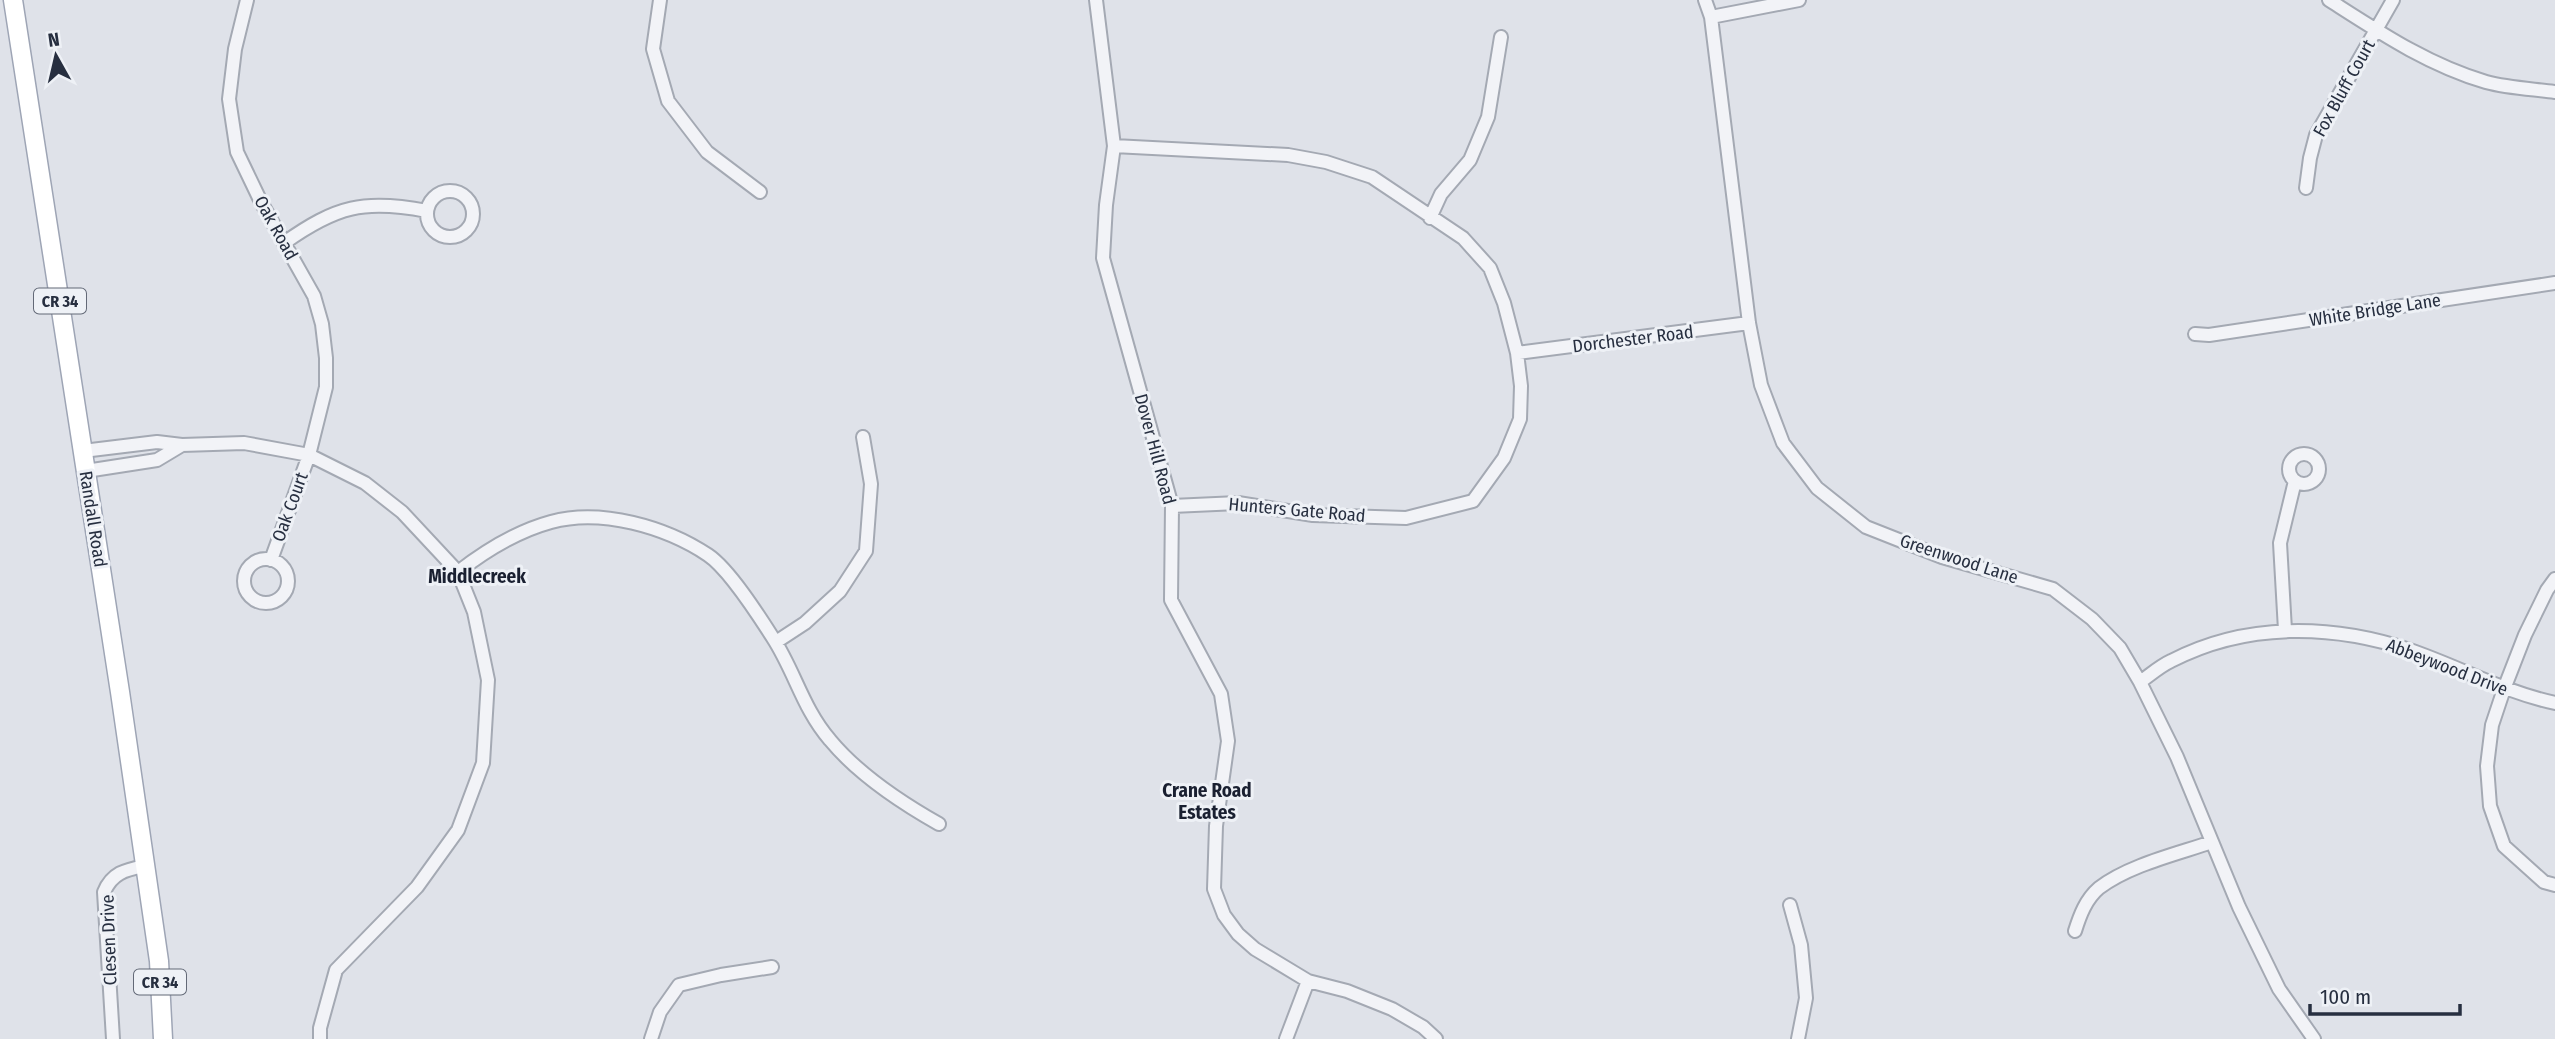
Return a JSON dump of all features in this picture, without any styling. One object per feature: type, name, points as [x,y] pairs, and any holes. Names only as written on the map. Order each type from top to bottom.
[{"type":"main road","name":"Randall Road","points":[[13,0],[159,961],[163,1039]]},
{"type":"street","name":"Oak Road","points":[[247,0],[235,49],[229,99],[237,152],[314,296],[322,324],[326,387],[309,456]]},
{"type":"street","points":[[660,0],[653,49],[668,101],[707,152],[760,192]]},
{"type":"street","name":"Dover Hill Road","points":[[1096,0],[1114,146],[1106,205],[1103,258],[1172,506],[1171,600],[1194,639],[1220,694],[1228,741],[1216,826],[1214,889],[1224,915],[1238,934],[1255,949],[1308,981],[1347,991],[1392,1009],[1423,1027],[1436,1039]]},
{"type":"street","name":"Greenwood Lane","points":[[1705,0],[1711,17],[1749,323],[1761,385],[1783,443],[1817,488],[1866,527],[1942,557],[2053,589],[2092,619],[2120,648],[2177,757],[2239,907],[2279,989],[2314,1039]]},
{"type":"street","points":[[1711,17],[1799,0]]},
{"type":"street","points":[[2329,0],[2432,62],[2488,83],[2555,92]]},
{"type":"street","name":"Fox Bluff Court","points":[[2306,188],[2316,135],[2393,0]]},
{"type":"street","points":[[1430,218],[1441,194],[1470,160],[1488,117],[1501,37]]},
{"type":"street","name":"Hunters Gate Road","points":[[1114,146],[1288,155],[1326,162],[1372,177],[1463,238],[1490,268],[1504,303],[1517,353],[1521,386],[1520,419],[1504,458],[1472,501],[1406,518],[1313,514],[1238,503],[1172,506]]},
{"type":"street","points":[[284,243],[313,222],[331,213],[354,207],[404,207],[427,211]]},
{"type":"street","name":"White Bridge Lane","points":[[2195,334],[2209,335],[2555,282]]},
{"type":"street","name":"Dorchester Road","points":[[1517,353],[1749,323]]},
{"type":"street","points":[[776,642],[805,623],[840,592],[866,551],[872,484],[863,437]]},
{"type":"street","points":[[83,451],[158,442],[182,445],[244,443],[309,456],[341,470],[385,497],[458,572],[474,612],[486,664],[488,700],[483,763],[458,830],[417,887],[336,970],[320,1028],[320,1039]]},
{"type":"street","points":[[86,471],[157,460],[182,445]]},
{"type":"street","name":"Oak Court","points":[[271,559],[309,456]]},
{"type":"street","points":[[2285,630],[2280,543],[2295,481]]},
{"type":"street","points":[[458,572],[482,554],[551,522],[577,518],[623,520],[652,527],[710,556],[754,608],[776,642],[806,708],[830,741],[898,800],[939,824]]},
{"type":"street","points":[[2555,579],[2525,635],[2504,688],[2492,725],[2487,766],[2490,806],[2504,846],[2544,882],[2555,885]]},
{"type":"street","name":"Abbeywood Drive","points":[[2140,682],[2171,661],[2218,643],[2285,630],[2329,631],[2411,650],[2504,688],[2555,703]]},
{"type":"street","points":[[2075,931],[2083,908],[2098,889],[2126,873],[2212,842]]},
{"type":"street","name":"Clesen Drive","points":[[113,1039],[104,892],[114,876],[124,870],[144,866]]},
{"type":"street","points":[[1790,905],[1801,945],[1806,998],[1798,1039]]},
{"type":"street","points":[[652,1039],[660,1012],[679,985],[772,967]]},
{"type":"street","points":[[1286,1039],[1308,981]]},
{"type":"district","name":"Middlecreek","points":[[477,576]]},
{"type":"district","name":"Crane Road Estates","points":[[1207,801]]}]
